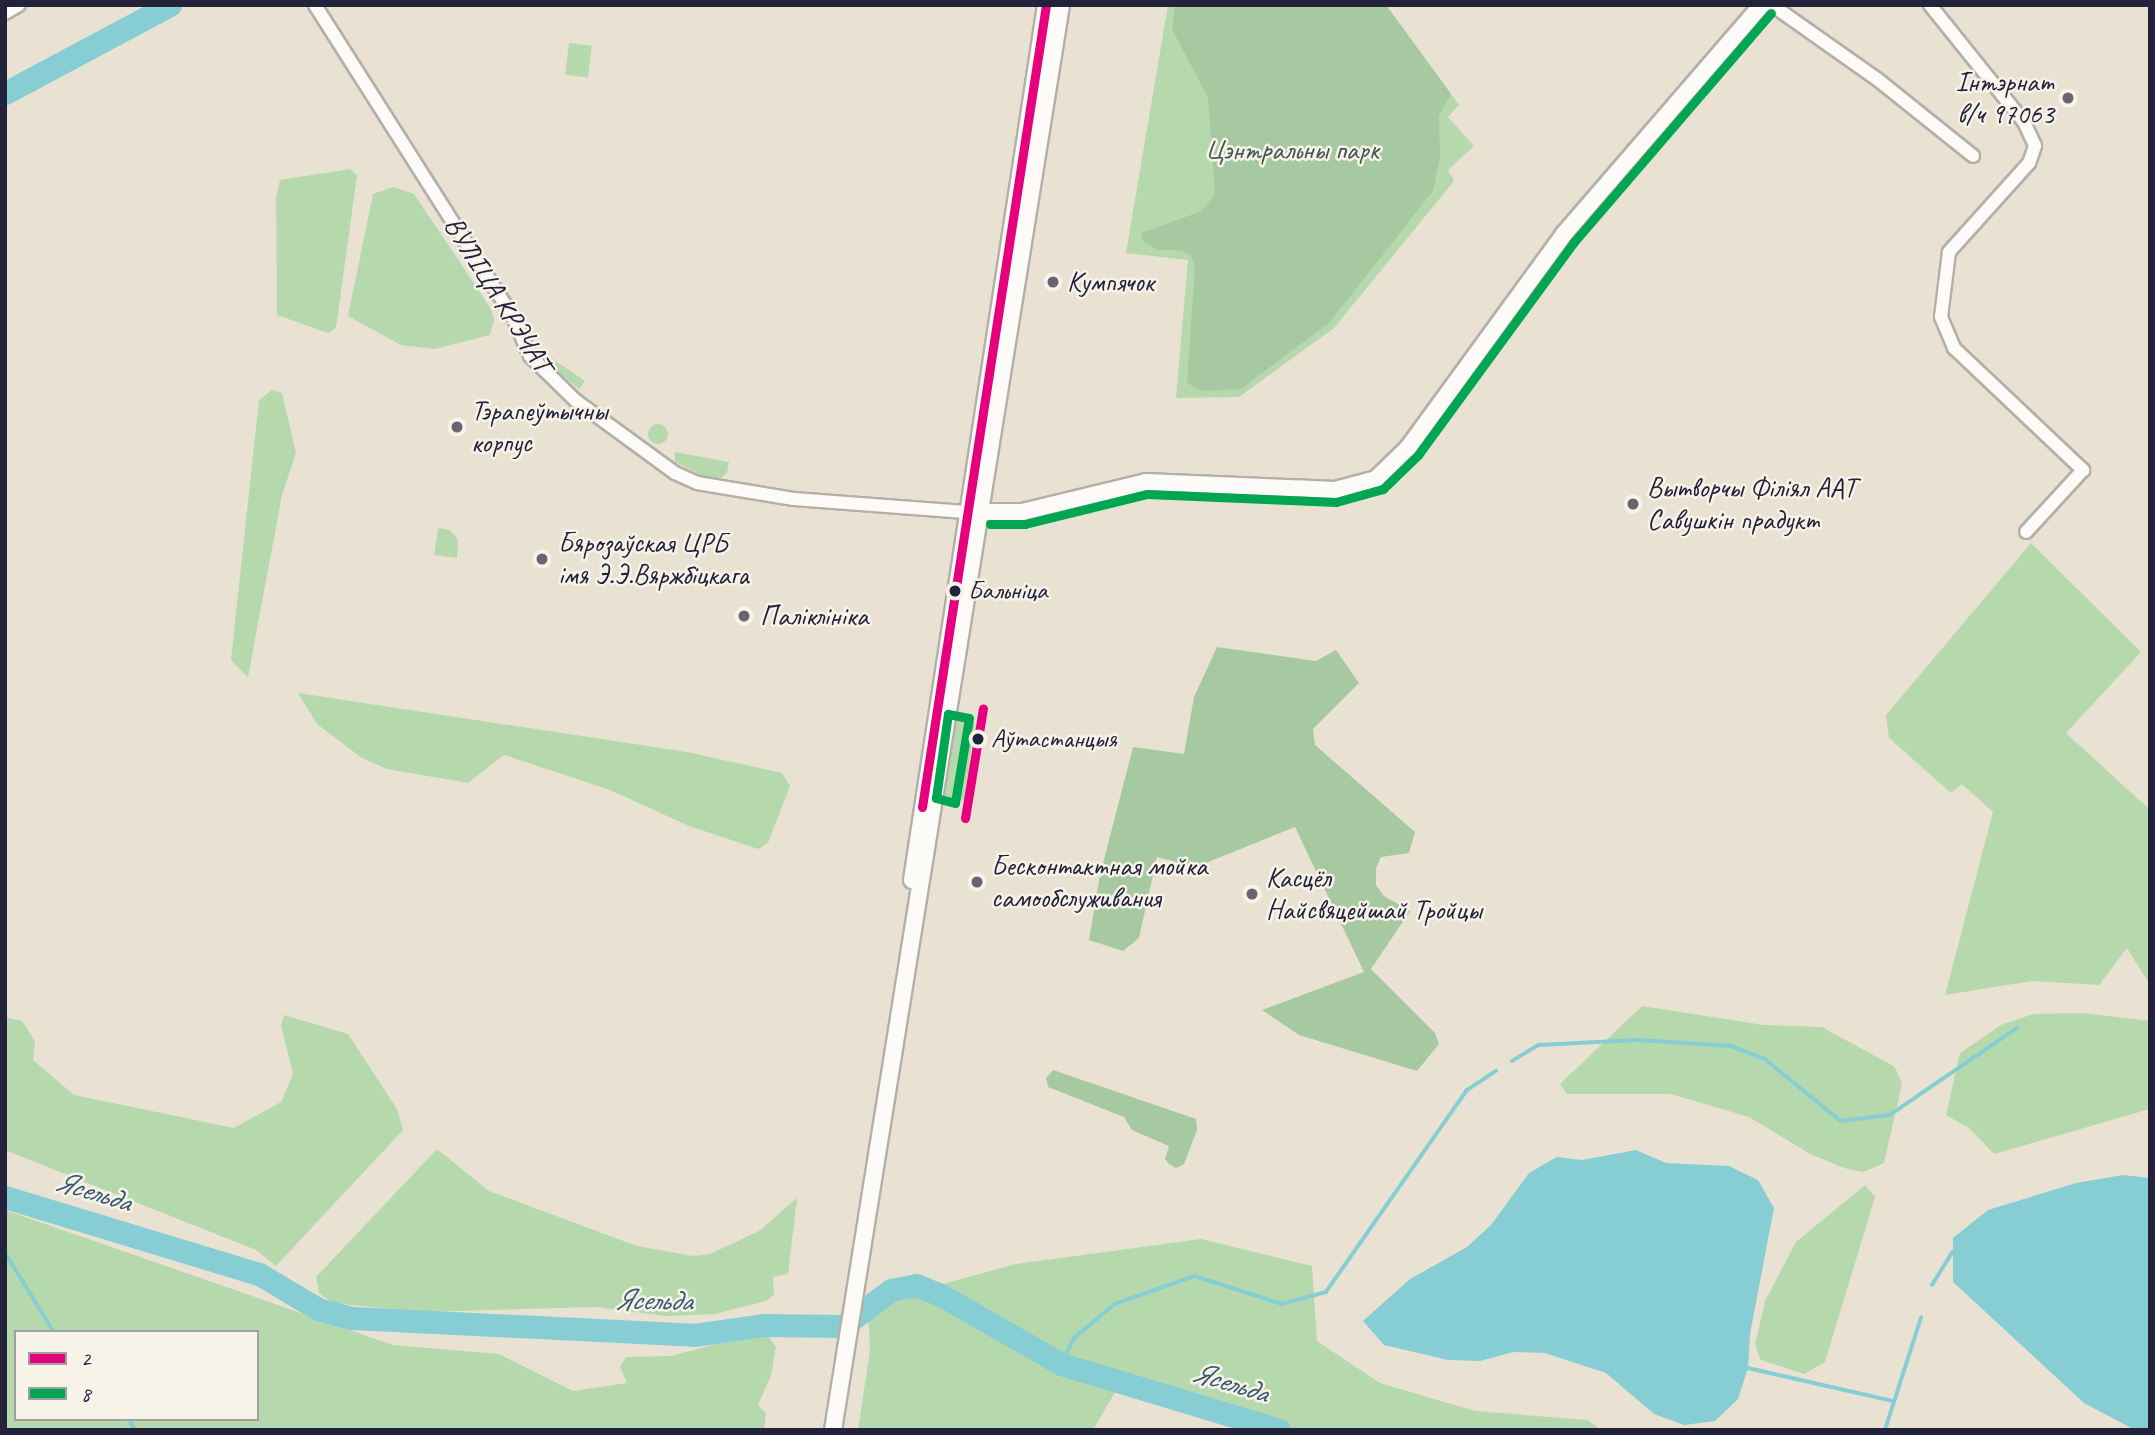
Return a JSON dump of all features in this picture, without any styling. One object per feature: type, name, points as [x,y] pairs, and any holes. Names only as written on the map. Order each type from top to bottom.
[{"type":"main road","points":[[973,513],[1046,5]]},
{"type":"main road","points":[[834,1424],[866,1232],[912,914],[914,870],[1061,5]]},
{"type":"main road","points":[[973,513],[1022,512],[1146,482],[1335,490],[1376,479],[1408,448],[1564,234],[1762,5]]},
{"type":"street","points":[[5,13],[19,5]]},
{"type":"street","name":"ВУЛІЦА КРЭЧАТ","points":[[315,5],[514,319],[530,356],[575,400],[675,473],[697,483],[794,499],[973,513]]},
{"type":"street","points":[[1772,5],[1877,79],[1973,156]]},
{"type":"street","points":[[1930,5],[2024,122],[2035,146],[2029,163],[1949,252],[1941,317],[1954,348],[2084,470],[2026,532]]},
{"type":"green space","name":"Цэнтральны парк","points":[[1168,5],[1386,5],[1459,105],[1448,117],[1474,146],[1448,170],[1454,181],[1334,328],[1239,397],[1176,398],[1188,260],[1126,253]]},
{"type":"green space","name":"Цэнтральны парк","points":[[1175,5],[1386,5],[1451,94],[1439,116],[1440,158],[1433,191],[1329,323],[1241,389],[1202,391],[1187,383],[1195,265],[1191,256],[1181,250],[1158,250],[1143,241],[1141,233],[1202,211],[1215,194],[1208,98],[1172,29]]},
{"type":"green space","points":[[569,43],[592,46],[588,78],[565,75]]},
{"type":"green space","points":[[350,169],[357,175],[336,328],[328,333],[277,315],[276,197],[280,180]]},
{"type":"green space","points":[[393,187],[414,194],[491,309],[494,320],[490,335],[435,349],[401,345],[348,316],[373,194]]},
{"type":"green space","points":[[1569,240],[1573,250],[1531,298],[1523,299]]},
{"type":"green space","points":[[541,351],[585,381],[579,389],[542,359],[538,353]]},
{"type":"green space","points":[[272,390],[282,393],[296,453],[282,495],[248,677],[231,660],[259,400]]},
{"type":"green space","points":[[658,424],[665,427],[668,434],[665,441],[658,444],[651,441],[648,434],[651,427]]},
{"type":"green space","points":[[675,452],[729,462],[727,473],[720,479],[707,478],[675,462]]},
{"type":"green space","points":[[438,528],[450,530],[458,540],[457,558],[434,555]]},
{"type":"green space","points":[[2031,543],[2141,652],[2066,733],[2150,810],[2150,985],[2127,948],[2099,985],[2032,981],[1945,995],[1993,812],[1962,784],[1951,793],[1889,738],[1886,715]]},
{"type":"green space","points":[[1217,647],[1316,661],[1336,650],[1359,683],[1313,729],[1315,745],[1415,832],[1409,853],[1381,857],[1376,868],[1376,885],[1384,896],[1410,911],[1371,969],[1435,1033],[1439,1044],[1417,1071],[1299,1035],[1262,1010],[1364,972],[1295,827],[1196,867],[1157,857],[1139,938],[1123,951],[1089,940],[1100,875],[1133,747],[1184,754],[1194,697]]},
{"type":"green space","points":[[298,693],[687,752],[782,773],[790,786],[768,843],[758,849],[689,826],[610,790],[504,755],[468,783],[387,769],[362,758],[317,724]]},
{"type":"green space","points":[[969,717],[975,724],[964,799],[954,805],[944,797],[955,722]]},
{"type":"green space","points":[[1642,1006],[1764,1025],[1822,1027],[1895,1067],[1902,1084],[1884,1163],[1863,1172],[1844,1168],[1810,1154],[1749,1117],[1671,1094],[1567,1094],[1560,1084]]},
{"type":"green space","points":[[2082,1013],[2150,1021],[2150,1109],[1994,1154],[1969,1128],[1946,1115],[1960,1053],[2001,1025],[2033,1014]]},
{"type":"green space","points":[[284,1015],[348,1034],[397,1109],[403,1130],[276,1266],[256,1250],[5,1150],[5,1017],[22,1021],[35,1041],[33,1060],[74,1095],[234,1128],[281,1102],[293,1074],[281,1026]]},
{"type":"green space","points":[[1053,1070],[1196,1119],[1197,1130],[1184,1164],[1176,1168],[1169,1164],[1165,1159],[1169,1146],[1132,1130],[1124,1117],[1048,1087],[1046,1078]]},
{"type":"green space","points":[[437,1149],[489,1191],[637,1246],[693,1256],[710,1254],[759,1231],[797,1198],[788,1274],[773,1277],[774,1295],[766,1301],[715,1314],[666,1316],[596,1307],[420,1312],[333,1303],[319,1293],[316,1277]]},
{"type":"green space","points":[[1865,1185],[1875,1197],[1825,1362],[1804,1374],[1761,1360],[1755,1345],[1765,1301],[1796,1242]]},
{"type":"green space","points":[[5,1210],[393,1345],[499,1354],[573,1391],[627,1383],[620,1367],[626,1357],[671,1356],[747,1336],[769,1337],[776,1347],[771,1376],[758,1405],[766,1413],[764,1430],[5,1430]]},
{"type":"green space","points":[[1201,1239],[1312,1266],[1317,1341],[1380,1383],[1475,1411],[1587,1420],[1602,1430],[1279,1430],[1120,1384],[1093,1430],[858,1430],[870,1350],[868,1309],[891,1290],[916,1285],[928,1288],[1016,1264]]},
{"type":"water","points":[[1636,1150],[1666,1163],[1729,1166],[1758,1180],[1774,1208],[1750,1334],[1748,1368],[1738,1399],[1715,1421],[1684,1425],[1654,1414],[1606,1373],[1545,1353],[1513,1352],[1480,1361],[1448,1360],[1384,1345],[1363,1321],[1410,1279],[1467,1247],[1491,1225],[1529,1173],[1557,1157],[1582,1160]]},
{"type":"water","points":[[2123,1175],[2150,1178],[2150,1430],[2135,1430],[2084,1403],[1953,1282],[1953,1238],[1988,1210],[2076,1183]]},
{"type":"waterway","points":[[5,93],[170,5]]},
{"type":"waterway","points":[[1512,1061],[1539,1045],[1638,1040],[1731,1046],[1765,1059],[1841,1121],[1890,1115],[2017,1028]]},
{"type":"waterway","points":[[1061,1364],[1074,1338],[1115,1304],[1195,1276],[1282,1304],[1326,1292],[1466,1091],[1496,1071]]},
{"type":"waterway","name":"Ясельда","points":[[5,1197],[259,1274],[318,1309],[352,1318],[694,1335],[763,1325],[843,1326],[891,1290],[916,1285],[941,1295],[1061,1364],[1279,1430]]},
{"type":"waterway","points":[[5,1252],[53,1330]]},
{"type":"waterway","points":[[1932,1285],[1953,1252]]},
{"type":"waterway","points":[[1885,1430],[1921,1318]]},
{"type":"waterway","points":[[1748,1368],[1893,1401]]},
{"type":"waterway","points":[[130,1421],[135,1430]]},
{"type":"transit line","name":"2","points":[[922,807],[1046,5]]},
{"type":"transit line","name":"8","points":[[990,524],[1025,524],[1147,494],[1336,502],[1383,489],[1418,455],[1574,242],[1771,13]]},
{"type":"transit line","name":"2","points":[[965,818],[983,708]]},
{"type":"transit line","name":"8","points":[[948,714],[969,718],[955,803],[936,798],[948,714]]},
{"type":"place","name":"Інтэрнат в/ч 97063","points":[[2068,98]]},
{"type":"place","name":"Кумпячок","points":[[1053,282]]},
{"type":"place","name":"Тэрапеўтычны корпус","points":[[457,427]]},
{"type":"place","name":"Вытворчы Філіял ААТ Савушкін прадукт","points":[[1633,504]]},
{"type":"place","name":"Бярозаўская ЦРБ імя Э.Э.Вяржбіцкага","points":[[542,559]]},
{"type":"place","name":"Бальніца","points":[[955,591]]},
{"type":"place","name":"Паліклініка","points":[[744,616]]},
{"type":"place","name":"Аўтастанцыя","points":[[978,739]]},
{"type":"place","name":"Бесконтактная мойка самообслуживания","points":[[977,882]]},
{"type":"place","name":"Касцёл Найсвяцейшай Тройцы","points":[[1252,894]]}]
